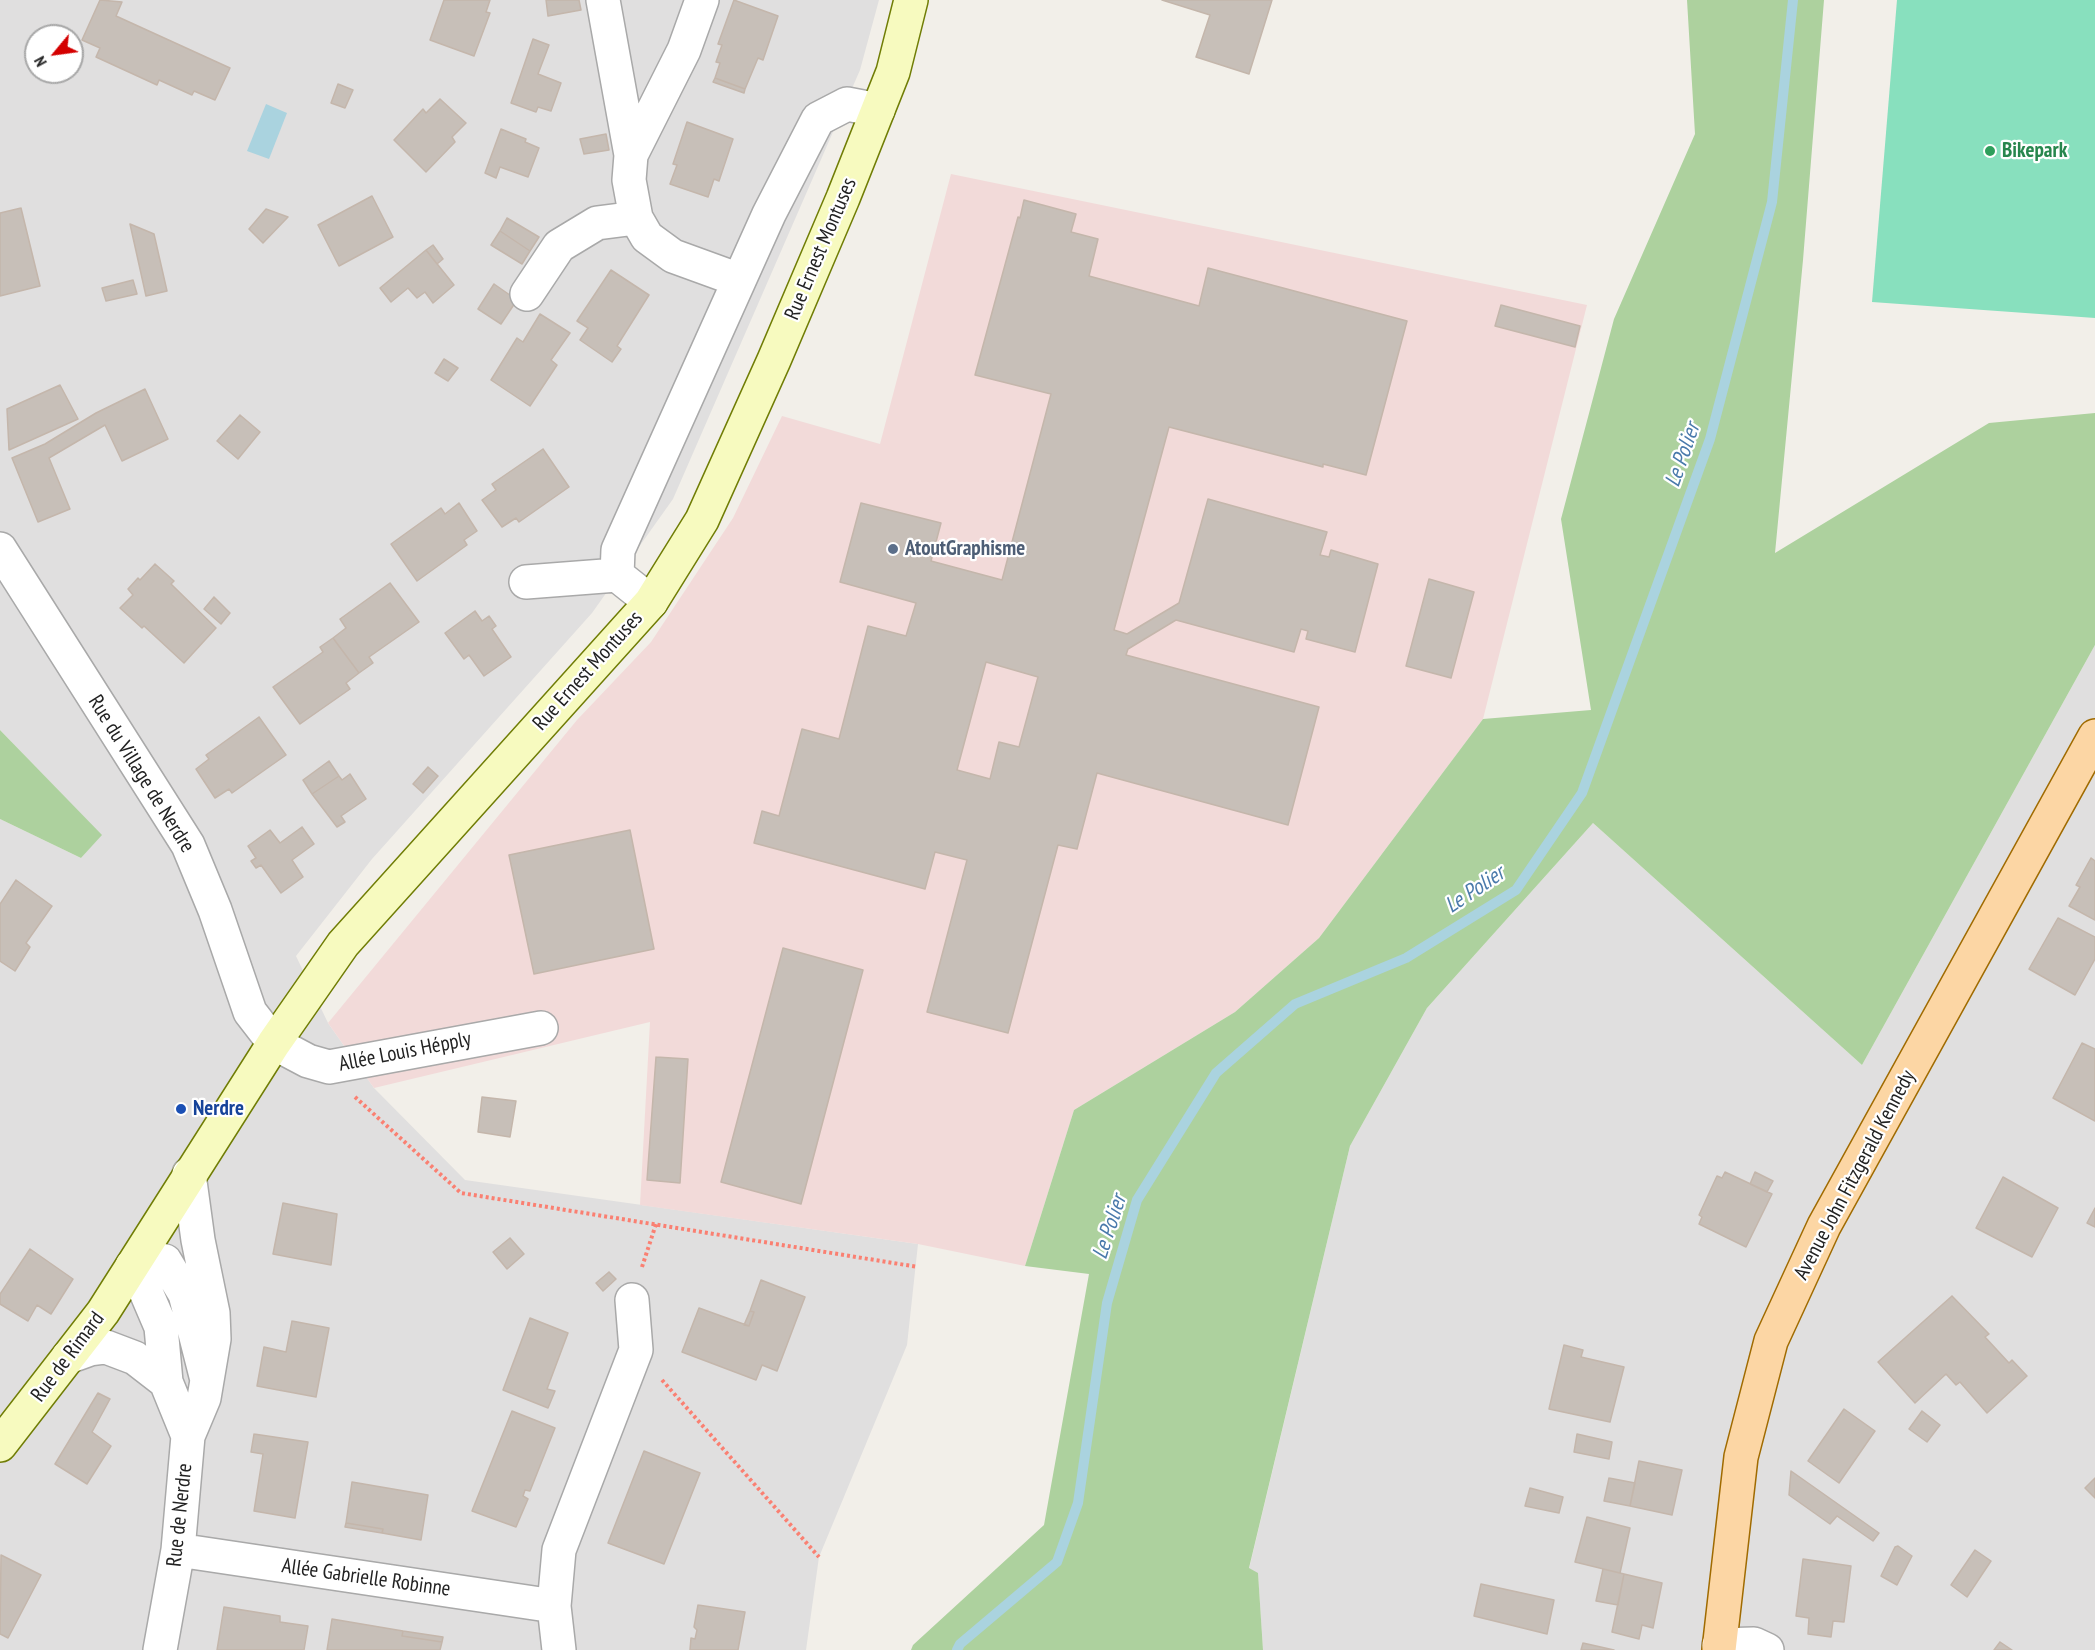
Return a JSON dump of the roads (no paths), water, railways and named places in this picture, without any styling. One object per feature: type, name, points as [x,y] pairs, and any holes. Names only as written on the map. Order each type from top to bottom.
[{"type":"main road","name":"Avenue John Fitzgerald Kennedy","points":[[1719,1648],[1741,1457],[1771,1341],[1824,1226],[2095,736]]},
{"type":"street","points":[[603,0],[631,155],[629,180],[636,218],[647,237],[674,256],[739,280]]},
{"type":"street","points":[[631,155],[684,50],[702,0]]},
{"type":"street","name":"Rue Ernest Montuses","points":[[132,1266],[274,1043],[343,944],[651,602],[702,520],[843,198],[893,72],[911,0]]},
{"type":"street","points":[[617,575],[618,550],[769,214],[818,119],[847,104],[878,110]]},
{"type":"street","points":[[527,294],[560,246],[597,223],[636,218]]},
{"type":"street","name":"Rue du Village de Nerdre","points":[[0,549],[188,845],[215,910],[250,1012],[274,1043]]},
{"type":"street","points":[[526,582],[617,575],[651,602]]},
{"type":"street","name":"Allée Louis Hépply","points":[[274,1043],[308,1061],[329,1067],[541,1028]]},
{"type":"street","points":[[188,1436],[204,1398],[214,1339],[213,1313],[198,1240],[189,1174]]},
{"type":"street","points":[[132,1266],[151,1258],[165,1262],[185,1294],[207,1380]]},
{"type":"street","name":"Rue de Rimard","points":[[0,1445],[103,1312],[132,1266]]},
{"type":"street","name":"Rue de Nerdre","points":[[132,1266],[161,1328],[166,1382],[188,1436],[178,1550],[160,1650]]},
{"type":"street","points":[[559,1650],[554,1606],[559,1550],[636,1350],[632,1300]]},
{"type":"street","points":[[68,1357],[90,1349],[106,1347],[135,1359],[166,1382]]},
{"type":"street","name":"Allée Gabrielle Robinne","points":[[178,1550],[554,1606]]},
{"type":"street","points":[[1719,1648],[1754,1644],[1767,1650]]},
{"type":"water","points":[[266,104],[287,113],[269,159],[247,151]]},
{"type":"waterway","name":"Le Polier","points":[[957,1650],[960,1644],[1057,1562],[1078,1503],[1107,1303],[1137,1200],[1216,1073],[1295,1004],[1406,958],[1516,890],[1582,793],[1710,439],[1772,202],[1793,0]]},
{"type":"place","name":"Bikepark","points":[[1990,151]]},
{"type":"place","name":"AtoutGraphisme","points":[[893,549]]},
{"type":"place","name":"Nerdre","points":[[181,1109]]}]
